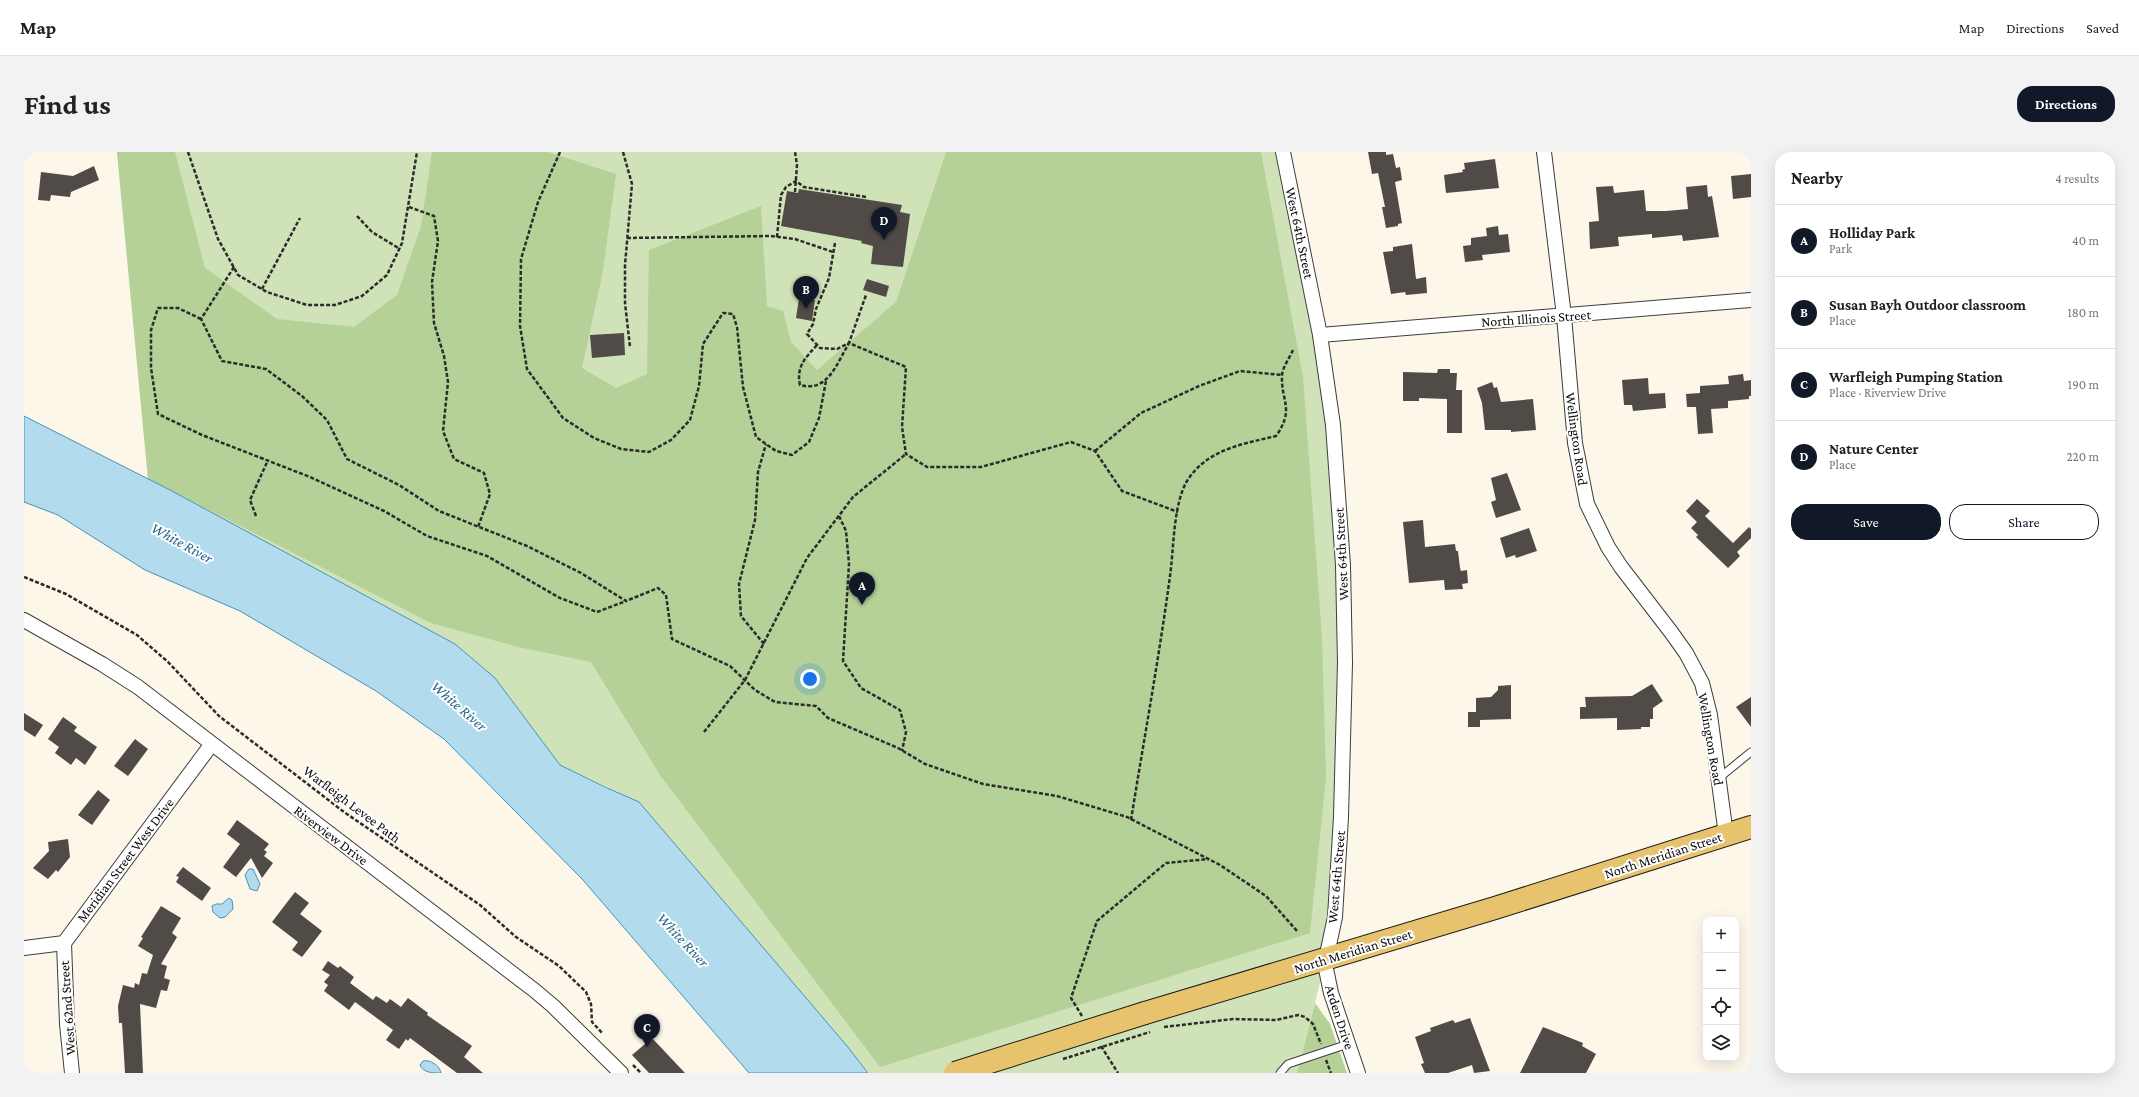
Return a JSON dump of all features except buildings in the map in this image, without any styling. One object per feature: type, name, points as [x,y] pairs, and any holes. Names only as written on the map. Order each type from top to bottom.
[{"type":"main road","name":"North Meridian Street","points":[[955,1073],[1150,1025],[1326,959],[1495,908],[1751,827]]},
{"type":"street","name":"West 64th Street","points":[[1283,152],[1320,334],[1333,425],[1343,566],[1345,663],[1340,832],[1335,917],[1326,959]]},
{"type":"street","name":"Wellington Road","points":[[1544,152],[1564,316],[1575,443],[1587,504],[1608,547],[1621,567],[1686,652],[1702,683],[1710,715],[1726,835]]},
{"type":"street","name":"North Illinois Street","points":[[1320,334],[1564,316],[1751,300]]},
{"type":"street","name":"Riverview Drive","points":[[24,620],[121,676],[528,985],[626,1068]]},
{"type":"street","name":"Meridian Street West Drive","points":[[64,944],[211,745]]},
{"type":"street","points":[[24,948],[64,944]]},
{"type":"street","name":"West 62nd Street","points":[[64,944],[67,1024],[72,1073]]},
{"type":"street","name":"Arden Drive","points":[[1326,959],[1331,993],[1358,1073]]},
{"type":"lane","points":[[1719,778],[1751,752]]},
{"type":"lane","points":[[1280,1073],[1288,1064],[1324,1055],[1348,1044]]},
{"type":"path","points":[[188,152],[218,239],[238,275],[262,289],[307,305],[335,305],[362,296],[388,275],[402,243],[417,152]]},
{"type":"path","points":[[560,152],[538,202],[521,259],[520,326],[527,369],[563,418],[594,438],[621,449],[648,452],[672,440],[690,420],[699,386],[703,344],[723,313],[733,314],[737,327],[743,387],[756,437],[776,451],[792,455],[809,442],[819,418],[826,381],[849,344],[866,295]]},
{"type":"path","points":[[623,152],[632,184],[627,238],[625,303],[630,347]]},
{"type":"path","points":[[795,152],[795,192]]},
{"type":"path","points":[[777,237],[781,194],[786,187],[796,181]]},
{"type":"path","points":[[796,181],[804,187],[866,197]]},
{"type":"path","points":[[409,207],[434,216],[438,241],[432,282],[434,322],[444,356],[448,382],[443,431],[454,459],[484,473],[490,494],[478,527]]},
{"type":"path","points":[[357,216],[372,232],[400,249]]},
{"type":"path","points":[[262,289],[300,218]]},
{"type":"path","points":[[627,238],[777,237],[795,240],[833,252]]},
{"type":"path","points":[[835,243],[828,278],[816,308],[813,324],[807,334],[820,348],[837,350],[849,344],[906,367],[902,426],[906,454]]},
{"type":"path","points":[[201,319],[234,267]]},
{"type":"path","points":[[626,601],[581,573],[534,549],[439,511],[398,485],[347,460],[327,420],[302,396],[266,369],[222,361],[201,319],[178,308],[158,308],[151,330],[151,368],[158,414],[202,435],[268,460],[384,511],[427,536],[487,556],[560,598],[597,612],[626,601],[658,588],[666,595],[672,639],[730,666],[755,690],[775,702],[816,706],[828,718],[902,751],[925,764],[983,784],[1057,796],[1131,820],[1209,859],[1266,896],[1298,932]]},
{"type":"path","points":[[817,345],[802,362],[798,376],[800,385],[810,388],[826,381]]},
{"type":"path","points":[[1131,820],[1170,577],[1179,502],[1187,481],[1202,463],[1224,449],[1276,436],[1283,427],[1287,411],[1282,375],[1293,350]]},
{"type":"path","points":[[1096,451],[1141,413],[1199,386],[1240,371],[1282,375]]},
{"type":"path","points":[[906,454],[927,467],[981,467],[1071,442],[1096,451],[1122,491],[1178,512]]},
{"type":"path","points":[[764,644],[741,616],[739,584],[755,520],[758,472],[766,444]]},
{"type":"path","points":[[704,732],[745,680],[807,558],[853,497],[906,454]]},
{"type":"path","points":[[256,516],[250,500],[268,460]]},
{"type":"path","points":[[839,516],[846,531],[849,564],[843,661],[862,688],[900,710],[906,732],[902,751]]},
{"type":"path","name":"Warfleigh Levee Path","points":[[24,577],[66,594],[137,635],[168,662],[219,716],[344,812],[480,905],[516,937],[559,966],[586,992],[591,1004],[592,1022],[606,1038]]},
{"type":"path","points":[[1083,1017],[1071,998],[1097,921],[1166,863],[1209,859]]},
{"type":"path","points":[[1162,1027],[1233,1019],[1276,1020],[1298,1015],[1305,1017],[1313,1024],[1331,1073]]},
{"type":"path","points":[[1055,1062],[1150,1025]]},
{"type":"path","points":[[1098,1042],[1118,1073]]},
{"type":"path","points":[[626,1068],[641,1073]]},
{"type":"green space","points":[[117,152],[1283,152],[1320,335],[1343,565],[1341,817],[1326,959],[1297,1073],[869,1073],[639,802],[560,765],[495,678],[455,644],[148,479]]},
{"type":"green space","points":[[117,152],[175,152],[205,268],[277,319],[354,327],[397,295],[421,226],[432,152],[548,152],[616,174],[603,271],[582,368],[616,388],[647,374],[649,250],[761,206],[767,306],[783,311],[791,342],[817,370],[896,302],[946,152],[1261,152],[1303,377],[1322,637],[1326,777],[1310,933],[880,1067],[660,775],[591,662],[518,647],[431,623],[148,479]]},
{"type":"green space","points":[[1315,1003],[1330,1024],[1347,1073],[1297,1073]]},
{"type":"water","name":"White River","points":[[24,416],[170,490],[455,644],[495,678],[560,765],[639,802],[847,1046],[868,1073],[749,1073],[583,880],[444,739],[376,691],[240,611],[145,570],[58,515],[24,502]]},
{"type":"water","points":[[249,869],[253,869],[260,884],[257,891],[250,889],[245,875]]},
{"type":"water","points":[[229,898],[232,900],[233,909],[225,917],[220,918],[213,912],[212,906],[222,904]]},
{"type":"water","points":[[423,1061],[429,1061],[434,1064],[439,1068],[441,1073],[432,1073],[423,1070],[420,1065]]},
{"type":"place","name":"Nature Center","points":[[884,240]]},
{"type":"place","name":"Susan Bayh Outdoor classroom","points":[[806,309]]},
{"type":"place","name":"Holliday Park","points":[[862,605]]},
{"type":"place","name":"Warfleigh Pumping Station","points":[[647,1047]]}]
